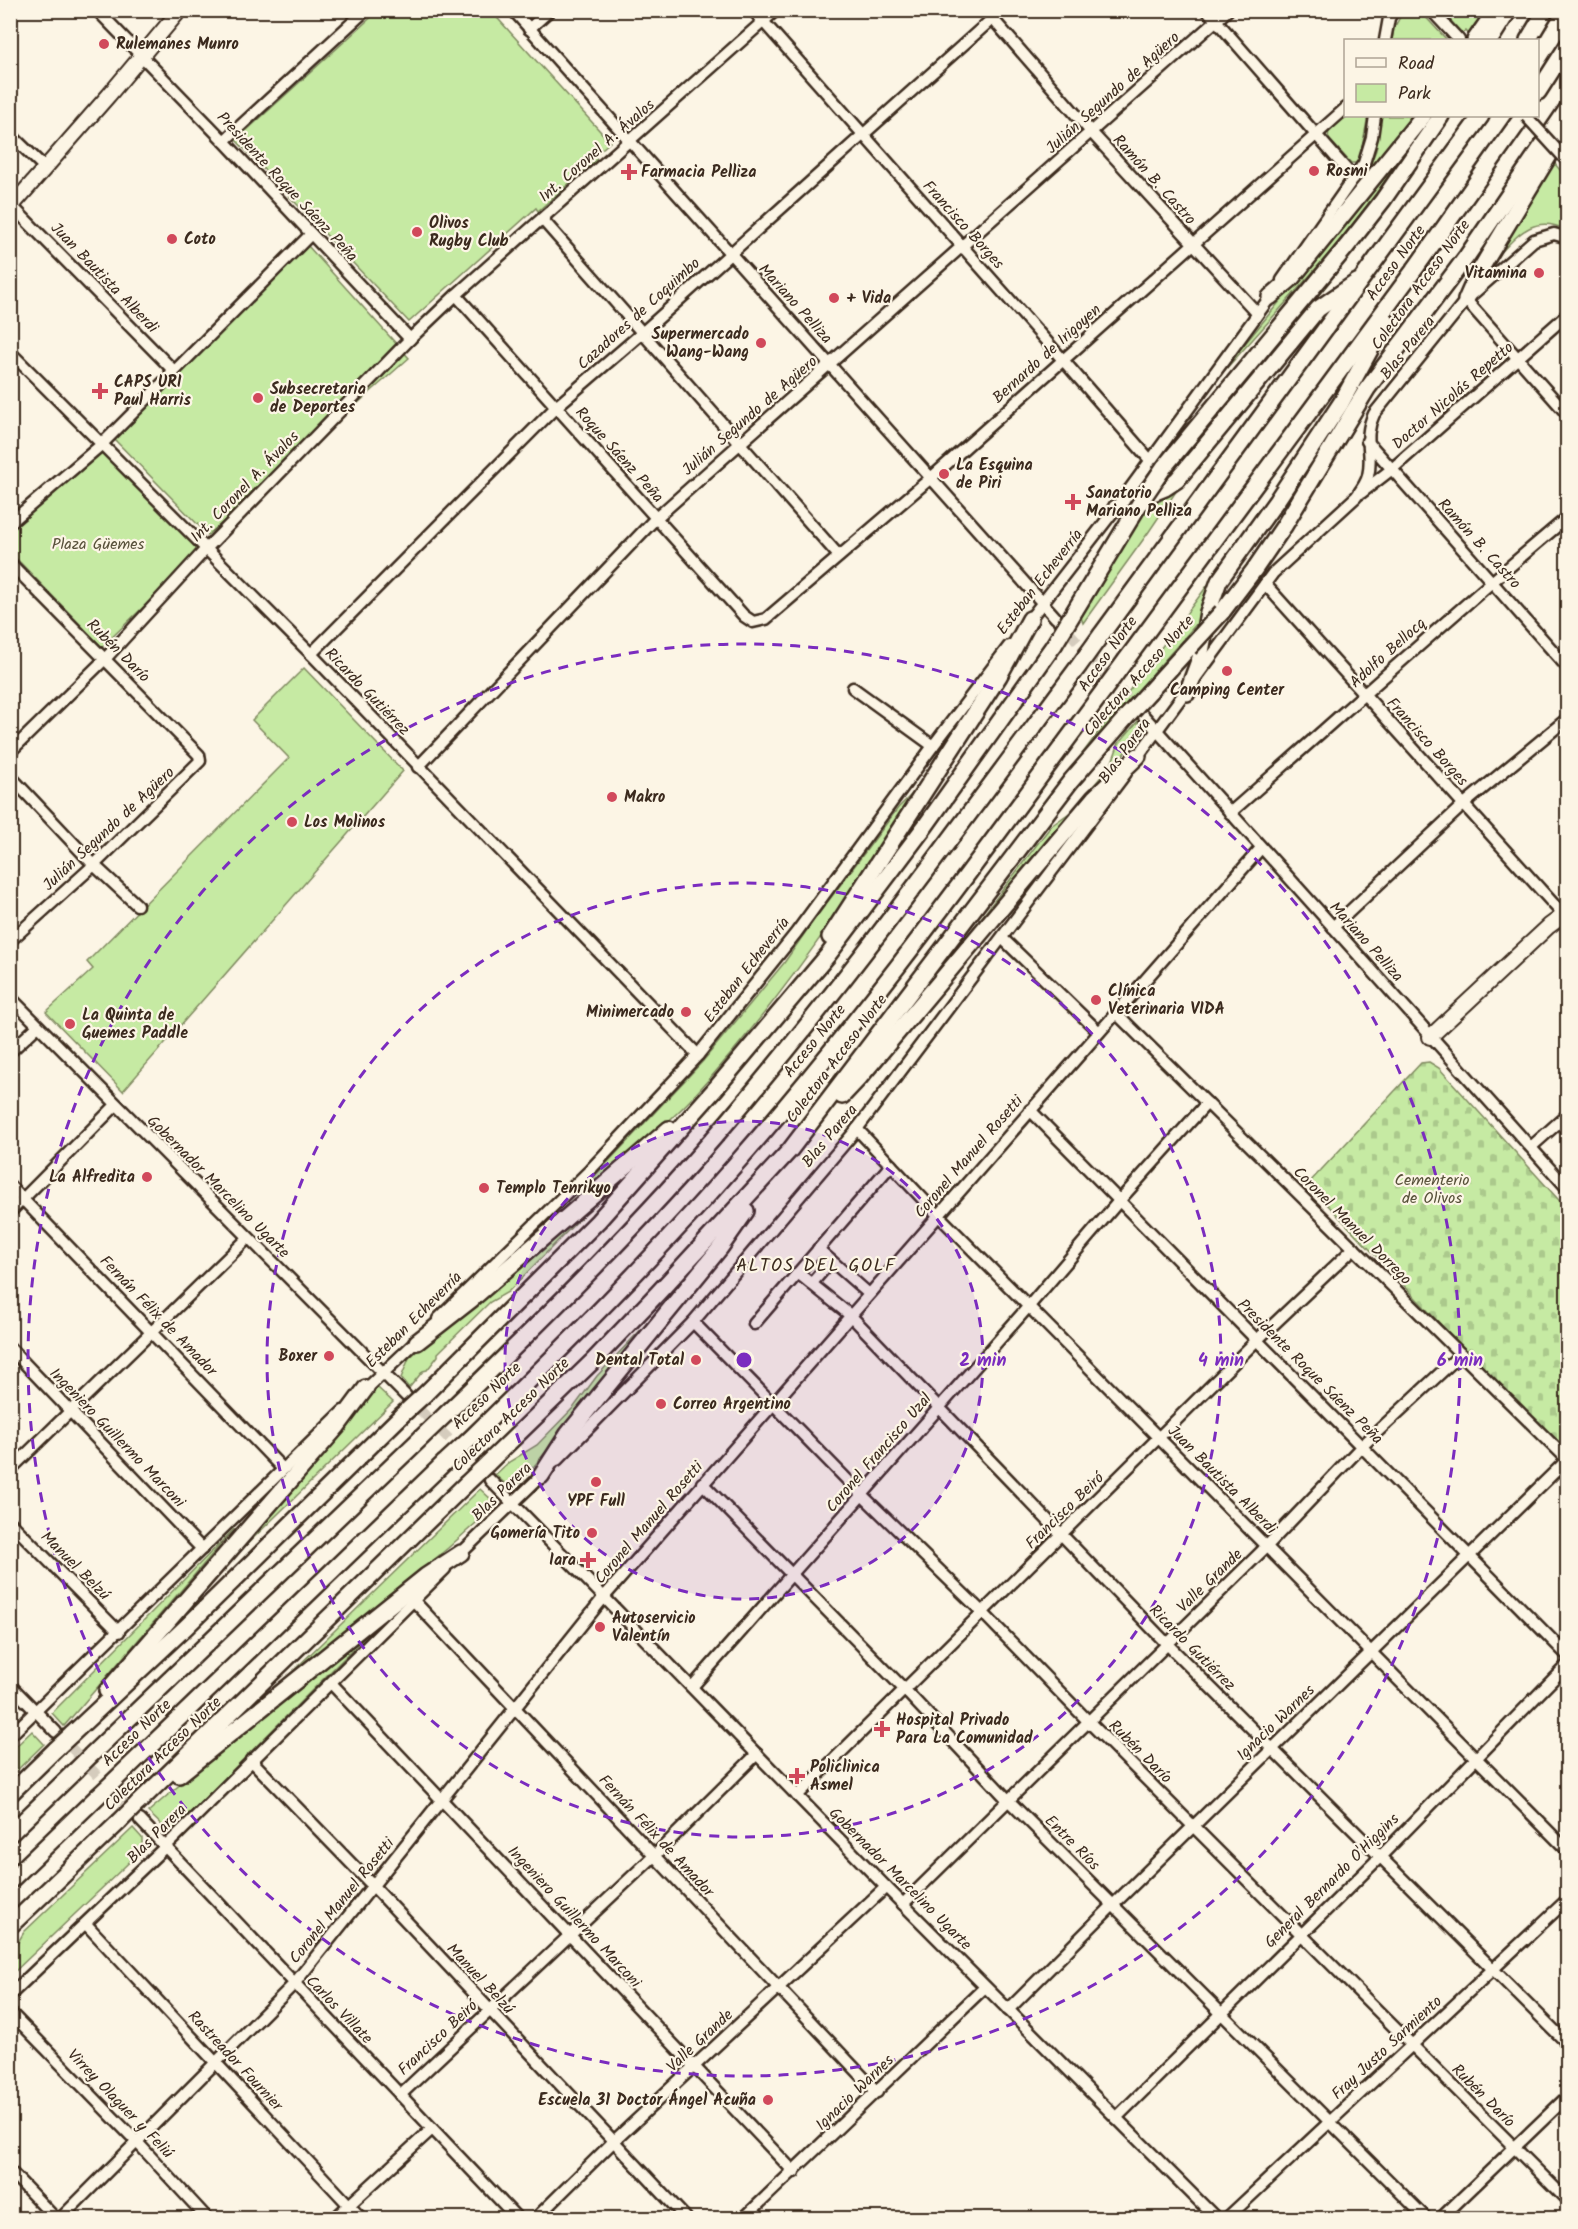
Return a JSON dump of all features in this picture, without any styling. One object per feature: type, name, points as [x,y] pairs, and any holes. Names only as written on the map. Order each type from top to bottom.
[{"type":"highway","points":[[1476,39],[1496,10]]},
{"type":"highway","points":[[1491,39],[1509,10]]},
{"type":"highway","points":[[1529,39],[1546,10]]},
{"type":"highway","points":[[1539,90],[1568,45]]},
{"type":"highway","name":"Colectora Acceso Norte","points":[[10,1926],[617,1336],[790,1150],[1070,782],[1136,714],[1149,692],[1222,612],[1254,570],[1284,526],[1367,389],[1467,256],[1568,108]]},
{"type":"highway","points":[[1270,297],[1291,279],[1423,117]]},
{"type":"highway","points":[[66,1734],[194,1619],[424,1395],[598,1221],[716,1088],[828,955],[926,825],[1054,645],[1134,512],[1164,467],[1383,200],[1440,117]]},
{"type":"highway","name":"Acceso Norte","points":[[10,1834],[575,1287],[729,1120],[888,922],[1481,117]]},
{"type":"highway","name":"Acceso Norte","points":[[10,1881],[584,1327],[750,1148],[879,990],[1104,690],[1524,117]]},
{"type":"highway","points":[[1466,300],[1477,275],[1568,125]]},
{"type":"highway","points":[[1186,693],[1200,658],[1208,612],[1219,581],[1277,500],[1341,403],[1417,266]]},
{"type":"highway","points":[[1116,508],[1165,488],[1177,480],[1318,309],[1366,275]]},
{"type":"highway","points":[[780,1012],[999,676],[1030,619]]},
{"type":"highway","points":[[541,1476],[568,1434],[720,1248],[790,1150],[860,1077],[1094,798],[1138,756]]},
{"type":"highway","points":[[417,1342],[472,1299],[716,1088]]},
{"type":"highway","points":[[10,1794],[56,1749],[66,1734],[337,1427],[366,1388]]},
{"type":"highway","points":[[137,1804],[192,1766],[426,1576],[461,1553]]},
{"type":"main road","points":[[11,206],[180,10]]},
{"type":"main road","points":[[1430,1037],[1566,915]]},
{"type":"street","name":"Presidente Roque Sáenz Peña","points":[[97,10],[410,339]]},
{"type":"street","points":[[224,141],[353,15],[366,10]]},
{"type":"street","name":"Mariano Pelliza","points":[[513,10],[1056,618]]},
{"type":"street","points":[[529,28],[550,10]]},
{"type":"street","name":"Francisco Borges","points":[[753,10],[1150,460]]},
{"type":"street","name":"Int. Coronel A. Ávalos","points":[[10,752],[105,659],[205,550],[410,339],[456,295],[776,10]]},
{"type":"street","name":"Cazadores de Coquimbo","points":[[311,654],[556,407],[863,136],[989,15],[1002,10]]},
{"type":"street","points":[[1207,10],[1354,178]]},
{"type":"street","name":"Julián Segundo de Agüero","points":[[418,767],[655,519],[830,366],[1228,10]]},
{"type":"street","points":[[1385,39],[1389,18],[1394,10]]},
{"type":"street","points":[[1431,10],[1458,39]]},
{"type":"street","name":"Ramón B. Castro","points":[[989,15],[1092,133],[1257,313]]},
{"type":"street","name":"Bernardo de Irigoyen","points":[[766,619],[932,477],[1344,110]]},
{"type":"street","name":"Esteban Echeverría","points":[[10,1736],[119,1632],[366,1388],[417,1342],[456,1299],[590,1170],[698,1055],[796,933],[933,746],[1116,508],[1270,297],[1364,163],[1369,152],[1375,117]]},
{"type":"street","points":[[1526,117],[1568,162]]},
{"type":"street","points":[[10,134],[45,168]]},
{"type":"street","name":"Juan Bautista Alberdi","points":[[11,206],[174,371]]},
{"type":"street","points":[[542,219],[839,556]]},
{"type":"street","points":[[10,523],[101,445],[311,234]]},
{"type":"street","name":"Blas Parera","points":[[10,1995],[164,1848],[541,1476],[693,1322],[857,1129],[1116,789],[1265,584],[1282,564],[1356,497],[1369,473],[1367,441],[1370,424],[1381,405],[1466,300],[1534,240],[1554,234],[1568,238]]},
{"type":"street","name":"Roque Sáenz Peña","points":[[456,295],[744,616],[753,622],[766,619]]},
{"type":"street","points":[[1466,300],[1568,415]]},
{"type":"street","name":"Doctor Nicolás Repetto","points":[[1356,497],[1392,469],[1568,314]]},
{"type":"street","name":"Ricardo Gutiérrez","points":[[10,352],[311,654],[698,1055]]},
{"type":"street","name":"Ramón B. Castro","points":[[1367,441],[1568,668]]},
{"type":"street","name":"Adolfo Bellocq","points":[[1230,813],[1365,695],[1491,580],[1568,517]]},
{"type":"street","name":"Rubén Darío","points":[[10,563],[199,755],[200,761]]},
{"type":"street","name":"Francisco Borges","points":[[1265,584],[1463,805],[1566,915]]},
{"type":"street","points":[[853,688],[933,746]]},
{"type":"street","name":"Mariano Pelliza","points":[[1136,714],[1158,731],[1568,1189]]},
{"type":"street","points":[[1333,927],[1463,805],[1568,718]]},
{"type":"street","name":"Julián Segundo de Agüero","points":[[10,941],[94,865],[200,761]]},
{"type":"street","points":[[10,776],[94,865],[137,905]]},
{"type":"street","name":"Coronel Manuel Rosetti","points":[[61,2218],[294,1984],[604,1597],[1262,848]]},
{"type":"street","points":[[1002,938],[1099,1032]]},
{"type":"street","name":"Gobernador Marcelino Ugarte","points":[[10,997],[406,1396]]},
{"type":"street","name":"Coronel Manuel Dorrego","points":[[1116,1012],[1567,1460]]},
{"type":"street","points":[[10,1052],[38,1026]]},
{"type":"street","name":"Coronel Francisco Uzal","points":[[692,1687],[1207,1103]]},
{"type":"street","points":[[10,1212],[116,1105]]},
{"type":"street","name":"Presidente Roque Sáenz Peña","points":[[1030,1110],[1568,1656]]},
{"type":"street","points":[[1531,1147],[1568,1114]]},
{"type":"street","name":"Juan Bautista Alberdi","points":[[857,1129],[938,1215],[1568,1851]]},
{"type":"street","points":[[754,1324],[891,1165]]},
{"type":"street","name":"Fernán Félix de Amador","points":[[10,1186],[283,1469]]},
{"type":"street","points":[[10,1470],[248,1238]]},
{"type":"street","name":"Francisco Beiró","points":[[797,1796],[1257,1340],[1354,1248]]},
{"type":"street","points":[[818,1250],[869,1294]]},
{"type":"street","points":[[812,1283],[831,1261]]},
{"type":"street","name":"Ricardo Gutiérrez","points":[[798,1273],[850,1315],[1167,1644],[1568,2044]]},
{"type":"street","name":"Rubén Darío","points":[[693,1322],[862,1495],[982,1612],[1300,1935],[1568,2201]]},
{"type":"street","name":"Ingeniero Guillermo Marconi","points":[[10,1348],[202,1549]]},
{"type":"street","name":"Valle Grande","points":[[903,1904],[1266,1547],[1362,1446],[1461,1354]]},
{"type":"street","name":"Ignacio Warnes","points":[[1008,2010],[1192,1826],[1567,1460]]},
{"type":"street","name":"Gobernador Marcelino Ugarte","points":[[490,1480],[886,1887],[1216,2218]]},
{"type":"street","name":"Entre Ríos","points":[[702,1483],[904,1689],[1009,1801],[1426,2218]]},
{"type":"street","name":"Manuel Belzú","points":[[10,1522],[119,1632]]},
{"type":"street","name":"Fernán Félix de Amador","points":[[414,1601],[877,2092]]},
{"type":"street","name":"General Bernardo O'Higgins","points":[[1116,2118],[1380,1857],[1568,1664]]},
{"type":"street","name":"Ingeniero Guillermo Marconi","points":[[331,1683],[794,2172]]},
{"type":"street","points":[[10,1685],[36,1712],[66,1734]]},
{"type":"street","name":"Francisco Beiró","points":[[400,2095],[654,1856],[757,1754]]},
{"type":"street","name":"Manuel Belzú","points":[[251,1760],[686,2218]]},
{"type":"street","name":"Carlos Villate","points":[[140,1820],[164,1848],[517,2218]]},
{"type":"street","name":"Valle Grande","points":[[536,2218],[613,2142],[886,1887]]},
{"type":"street","name":"Fray Justo Sarmiento","points":[[1227,2218],[1568,1899]]},
{"type":"street","name":"Rastreador Fournier","points":[[86,1924],[361,2218]]},
{"type":"street","name":"Ignacio Warnes","points":[[744,2218],[985,1987]]},
{"type":"street","name":"Virrey Olaguer y Feliú","points":[[10,2012],[136,2141],[207,2218]]},
{"type":"street","points":[[1442,2218],[1568,2096]]},
{"type":"street","points":[[335,2218],[432,2129]]},
{"type":"street","points":[[10,2171],[55,2218]]},
{"type":"green space","name":"Olivos Rugby Club","points":[[490,10],[610,142],[594,156],[597,159],[538,211],[536,208],[409,322],[236,140],[378,11]]},
{"type":"green space","points":[[1404,10],[1420,11],[1446,39],[1392,39],[1394,28]]},
{"type":"green space","points":[[1442,11],[1487,11],[1470,36],[1466,31],[1462,33]]},
{"type":"green space","points":[[1345,117],[1368,117],[1360,158],[1356,163],[1351,163],[1329,139],[1329,132]]},
{"type":"green space","points":[[1381,117],[1415,117],[1339,209],[1370,165],[1376,150]]},
{"type":"green space","points":[[1410,143],[1388,177],[1340,240],[1206,391]]},
{"type":"green space","points":[[1554,163],[1567,178],[1567,230],[1554,225],[1533,226],[1516,238],[1490,264]]},
{"type":"green space","points":[[1370,231],[1176,473],[1160,485],[1181,456]]},
{"type":"green space","name":"Subsecretaria de Deportes","points":[[308,246],[409,358],[208,535],[112,437]]},
{"type":"green space","name":"Plaza Güemes","points":[[99,446],[201,551],[102,647],[11,553],[11,532]]},
{"type":"green space","points":[[1177,490],[1083,623],[1081,617],[1146,507]]},
{"type":"green space","points":[[1253,524],[1199,621],[1089,746],[1016,843]]},
{"type":"green space","name":"Los Molinos","points":[[304,668],[403,771],[123,1091],[46,1012],[93,969],[87,962],[289,758],[252,720]]},
{"type":"green space","points":[[968,710],[840,910],[770,1006],[732,1052],[668,1122],[523,1247],[575,1197],[703,1061],[784,963],[898,808],[916,790]]},
{"type":"green space","points":[[1138,721],[1142,732],[931,984],[1051,826],[1072,811],[1111,765],[1119,743]]},
{"type":"green space","name":"Cementerio de Olivos","points":[[1429,1062],[1439,1068],[1567,1209],[1567,1452],[1464,1349],[1308,1184],[1421,1063]]},
{"type":"green space","points":[[599,1192],[594,1204],[508,1292],[490,1302],[438,1353],[427,1370],[423,1371],[409,1388],[401,1378],[409,1358]]},
{"type":"green space","points":[[683,1285],[521,1482],[507,1485],[495,1475],[509,1462],[537,1445],[574,1407],[597,1376]]},
{"type":"green space","points":[[378,1388],[393,1402],[203,1587],[374,1390]]},
{"type":"green space","points":[[480,1489],[494,1502],[495,1506],[448,1548],[253,1710]]},
{"type":"green space","points":[[234,1529],[64,1726],[52,1713]]},
{"type":"green space","points":[[377,1625],[173,1830],[168,1831],[148,1812],[225,1746]]},
{"type":"green space","points":[[32,1731],[44,1744],[11,1776],[11,1751]]},
{"type":"green space","points":[[133,1828],[142,1838],[142,1850],[11,1975],[11,1954],[24,1932]]},
{"type":"tunnel","points":[[1061,623],[1138,710]]},
{"type":"tunnel","points":[[410,1400],[484,1474]]},
{"type":"tunnel","points":[[60,1736],[140,1820]]},
{"type":"place","name":"Rulemanes Munro","points":[[104,44]]},
{"type":"place","name":"Rosmi","points":[[1314,171]]},
{"type":"place","name":"Farmacia Pelliza","points":[[629,172]]},
{"type":"place","name":"Olivos Rugby Club","points":[[417,232]]},
{"type":"place","name":"Coto","points":[[172,239]]},
{"type":"place","name":"Vitamina","points":[[1539,273]]},
{"type":"place","name":"+ Vida","points":[[834,298]]},
{"type":"place","name":"Supermercado Wang-Wang","points":[[761,343]]},
{"type":"place","name":"CAPS URI Paul Harris","points":[[100,391]]},
{"type":"place","name":"Subsecretaria de Deportes","points":[[258,398]]},
{"type":"place","name":"La Esquina de Piri","points":[[944,474]]},
{"type":"place","name":"Sanatorio Mariano Pelliza","points":[[1073,502]]},
{"type":"place","name":"Camping Center","points":[[1227,671]]},
{"type":"place","name":"Makro","points":[[612,797]]},
{"type":"place","name":"Los Molinos","points":[[292,822]]},
{"type":"place","name":"Clínica Veterinaria VIDA","points":[[1096,1000]]},
{"type":"place","name":"Minimercado","points":[[686,1012]]},
{"type":"place","name":"La Quinta de Guemes Paddle","points":[[70,1024]]},
{"type":"place","name":"La Alfredita","points":[[147,1177]]},
{"type":"place","name":"Templo Tenrikyo","points":[[484,1188]]},
{"type":"place","name":"Boxer","points":[[329,1356]]},
{"type":"place","name":"Dental Total","points":[[696,1360]]},
{"type":"place","name":"Correo Argentino","points":[[661,1404]]},
{"type":"place","name":"YPF Full","points":[[596,1482]]},
{"type":"place","name":"Gomería Tito","points":[[592,1533]]},
{"type":"place","name":"Iara","points":[[588,1560]]},
{"type":"place","name":"Autoservicio Valentín","points":[[600,1627]]},
{"type":"place","name":"Hospital Privado Para La Comunidad","points":[[882,1729]]},
{"type":"place","name":"Policlinica Asmel","points":[[797,1776]]},
{"type":"place","name":"Escuela 31 Doctor Ángel Acuña","points":[[768,2100]]},
{"type":"district","name":"ALTOS DEL GOLF","points":[[816,1266]]}]
